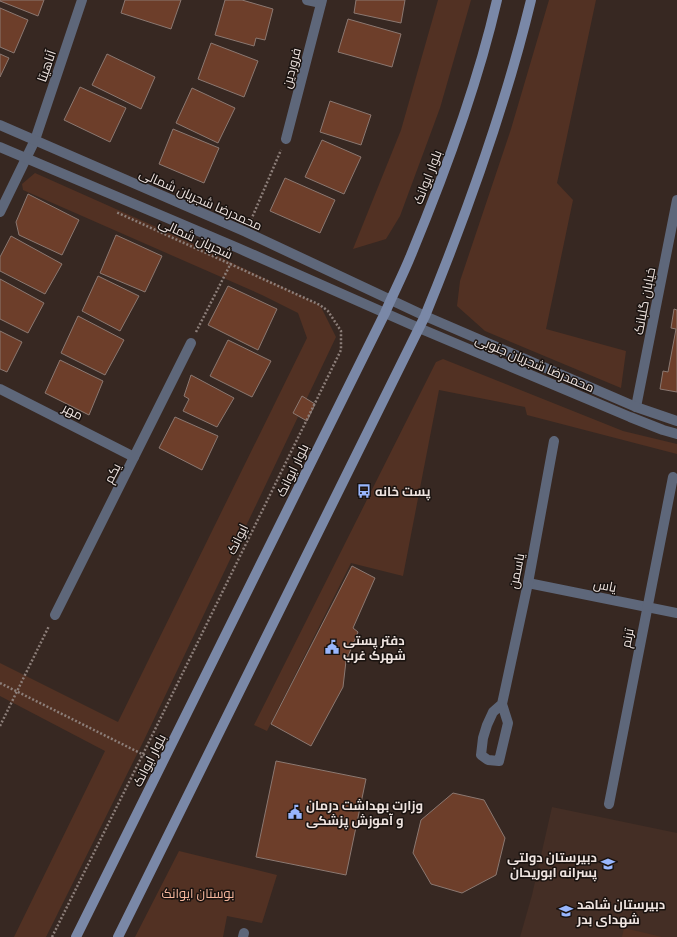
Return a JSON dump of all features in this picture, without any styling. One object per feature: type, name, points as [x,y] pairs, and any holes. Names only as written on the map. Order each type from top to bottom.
[{"type":"main road","name":"بلوار ایوانک","points":[[76,937],[411,256],[458,132],[490,31],[497,0]]},
{"type":"main road","points":[[118,937],[425,316],[481,171],[520,48],[531,0]]},
{"type":"street","name":"آناهیتا","points":[[0,212],[35,140],[82,0]]},
{"type":"street","points":[[307,0],[321,2]]},
{"type":"street","name":"فروردین","points":[[286,139],[321,2]]},
{"type":"street","name":"محمدرضا شجریان شمالی","points":[[0,125],[246,232],[425,316]]},
{"type":"street","points":[[0,148],[27,158],[238,248],[384,313]]},
{"type":"street","name":"خیابان گلبانک","points":[[636,407],[677,202]]},
{"type":"street","name":"محمدرضا شجریان جنوبی","points":[[384,313],[630,418],[677,434]]},
{"type":"street","name":"محمدرضا شجریان جنوبی","points":[[425,316],[636,407],[677,421]]},
{"type":"street","name":"یکم","points":[[55,614],[191,342]]},
{"type":"street","name":"مهر","points":[[0,389],[134,457]]},
{"type":"street","name":"یاسمن","points":[[502,704],[493,712],[483,738],[481,755],[488,760],[499,761],[504,745],[508,723],[502,704],[528,583],[554,441]]},
{"type":"street","name":"ترنم","points":[[609,804],[673,477]]},
{"type":"street","name":"یاس","points":[[528,583],[677,613]]},
{"type":"path","points":[[246,232],[286,139]]},
{"type":"path","name":"شجریان شمالی","points":[[111,210],[320,305],[328,311],[341,331]]},
{"type":"path","points":[[191,342],[238,248]]},
{"type":"path","name":"ایوانک","points":[[52,937],[341,350],[341,331]]},
{"type":"path","points":[[0,726],[55,614]]},
{"type":"path","points":[[0,683],[161,764]]},
{"type":"shaded area","name":"دبیرستان دولتی پسرانه ابوریحان","points":[[552,807],[677,833],[677,937],[520,937],[532,895]]},
{"type":"green space","points":[[438,0],[471,0],[440,108],[400,216],[386,239],[353,249],[401,130]]},
{"type":"green space","points":[[549,0],[596,0],[557,183],[573,200],[546,329],[626,351],[621,388],[485,331],[457,306],[460,281],[511,129]]},
{"type":"green space","points":[[35,173],[172,234],[320,305],[336,337],[145,738],[46,937],[14,937],[105,751],[0,696],[0,663],[118,722],[307,338],[298,313],[262,295],[23,190],[22,184]]},
{"type":"green space","points":[[443,359],[623,431],[677,444],[677,454],[527,415],[525,407],[439,390],[403,576],[351,563],[267,731],[254,725],[436,362]]},
{"type":"green space","name":"بوستان ایوانک","points":[[179,851],[277,875],[262,923],[227,916],[223,937],[135,937]]},
{"type":"green space","points":[[624,928],[662,937],[622,937]]},
{"type":"building","points":[[0,0],[44,0],[38,16]]},
{"type":"building","points":[[125,0],[181,0],[171,29],[121,13]]},
{"type":"building","points":[[225,0],[242,0],[273,9],[265,40],[256,38],[254,46],[215,35]]},
{"type":"building","points":[[356,0],[405,0],[401,23],[354,13]]},
{"type":"building","points":[[0,8],[28,20],[14,53],[0,47]]},
{"type":"building","points":[[348,19],[401,34],[392,67],[338,52]]},
{"type":"building","points":[[211,43],[258,61],[244,97],[198,79]]},
{"type":"building","points":[[0,54],[9,58],[0,77]]},
{"type":"building","points":[[107,54],[155,77],[141,109],[92,85]]},
{"type":"building","points":[[80,87],[126,108],[110,142],[64,120]]},
{"type":"building","points":[[192,88],[235,108],[218,143],[176,123]]},
{"type":"building","points":[[330,101],[371,115],[361,145],[320,132]]},
{"type":"building","points":[[173,129],[219,148],[204,183],[159,164]]},
{"type":"building","points":[[322,140],[361,157],[344,194],[305,177]]},
{"type":"building","points":[[285,178],[335,200],[320,233],[270,211]]},
{"type":"building","points":[[28,194],[79,220],[62,255],[19,235],[16,222]]},
{"type":"building","points":[[116,235],[162,256],[145,292],[100,273]]},
{"type":"building","points":[[11,236],[62,264],[45,294],[0,271],[0,257]]},
{"type":"building","points":[[98,276],[139,296],[120,331],[82,311]]},
{"type":"building","points":[[0,279],[44,303],[28,333],[0,319]]},
{"type":"building","points":[[228,286],[277,309],[258,350],[208,325]]},
{"type":"building","points":[[674,309],[677,310],[677,392],[660,389],[663,371],[668,372],[676,329],[671,328]]},
{"type":"building","points":[[78,316],[124,340],[105,375],[61,353]]},
{"type":"building","points":[[0,331],[22,342],[7,372],[0,369]]},
{"type":"building","points":[[228,340],[271,361],[252,397],[210,376]]},
{"type":"building","points":[[60,360],[103,381],[89,415],[45,393]]},
{"type":"building","points":[[191,375],[234,398],[217,427],[183,411],[189,399],[184,396]]},
{"type":"building","points":[[302,396],[315,404],[307,421],[293,413]]},
{"type":"building","points":[[175,417],[218,436],[202,470],[159,448]]},
{"type":"building","name":"دفتر پستی شهرک غرب","points":[[352,566],[375,578],[353,628],[358,632],[346,661],[343,687],[311,746],[271,724]]},
{"type":"building","points":[[276,761],[366,779],[346,875],[256,857]]},
{"type":"building","points":[[453,793],[484,800],[505,838],[496,875],[462,893],[431,884],[413,853],[421,820]]},
{"type":"place","name":"پست خانه","points":[[364,491]]},
{"type":"place","name":"دفتر پستی شهرک غرب","points":[[332,647]]},
{"type":"place","name":"وزارت بهداشت درمان و آموزش پزشکی","points":[[295,812]]},
{"type":"place","name":"دبیرستان دولتی پسرانه ابوریحان","points":[[608,864]]},
{"type":"place","name":"دبیرستان شاهد شهدای بدر","points":[[566,911]]}]
